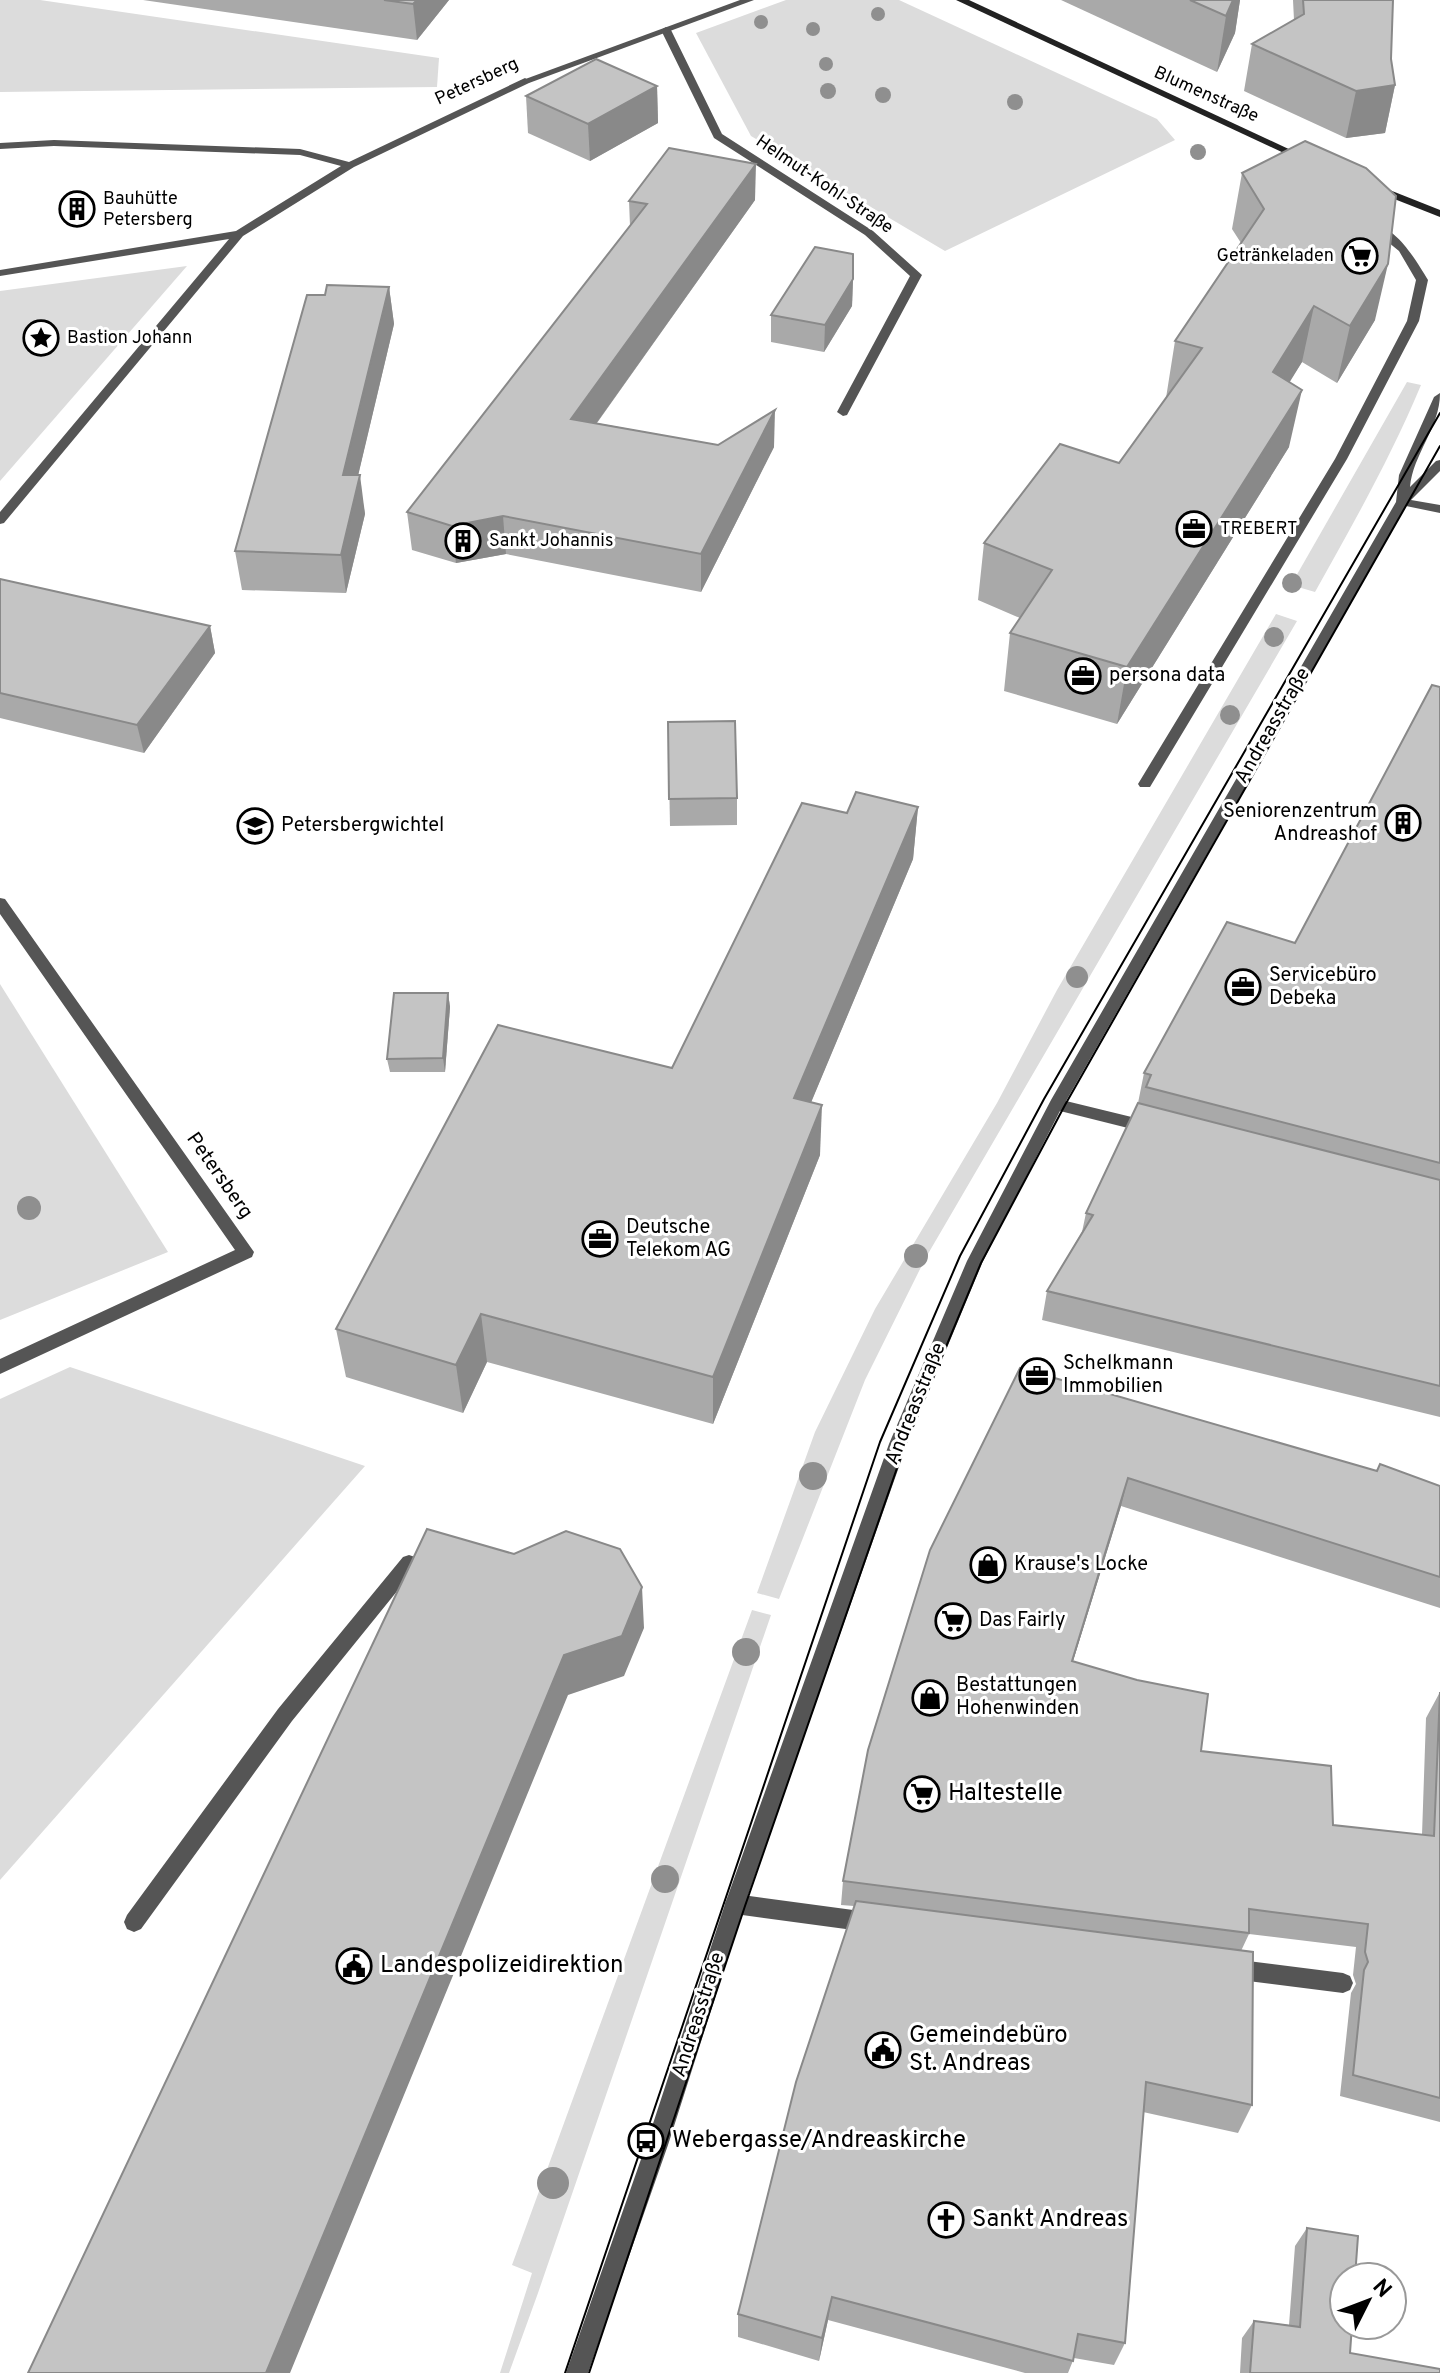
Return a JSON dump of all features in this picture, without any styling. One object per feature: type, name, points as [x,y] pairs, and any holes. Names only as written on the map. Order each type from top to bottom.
[{"type":"main road","name":"Blumenstraße","points":[[961,0],[1312,169]]},
{"type":"main road","points":[[1371,187],[1440,214]]},
{"type":"street","name":"Petersberg","points":[[0,520],[239,234],[350,165],[525,81],[749,0]]},
{"type":"street","name":"Helmut-Kohl-Straße","points":[[666,30],[718,136],[869,233],[916,275],[843,412]]},
{"type":"street","points":[[0,146],[54,143],[300,152],[350,165]]},
{"type":"street","points":[[1145,784],[1341,459],[1413,321],[1422,280],[1403,249],[1370,222]]},
{"type":"street","name":"Petersberg","points":[[0,273],[239,234]]},
{"type":"street","name":"Andreasstraße","points":[[1402,502],[1405,475],[1440,397]]},
{"type":"street","name":"Andreasstraße","points":[[577,2373],[657,2145],[735,1904],[898,1444],[975,1261],[1056,1104],[1402,502],[1440,464]]},
{"type":"street","points":[[1402,502],[1440,509]]},
{"type":"street","name":"Petersberg","points":[[0,903],[246,1252],[0,1367]]},
{"type":"street","points":[[1056,1104],[1164,1131]]},
{"type":"street","points":[[134,1922],[285,1715],[409,1563]]},
{"type":"street","points":[[735,1904],[891,1925]]},
{"type":"street","points":[[1218,1967],[1343,1983]]},
{"type":"shaded area","points":[[0,0],[40,0],[439,58],[437,87],[0,92]]},
{"type":"shaded area","points":[[786,0],[899,0],[1157,119],[1175,140],[945,251],[751,136],[696,33]]},
{"type":"shaded area","points":[[187,266],[0,481],[0,291]]},
{"type":"shaded area","points":[[1407,382],[1421,385],[1384,464],[1315,592],[1291,585]]},
{"type":"shaded area","points":[[1276,614],[1297,621],[925,1259],[865,1380],[779,1599],[757,1593],[815,1432],[875,1309],[997,1103],[1057,990]]},
{"type":"shaded area","points":[[0,984],[168,1252],[0,1320]]},
{"type":"shaded area","points":[[70,1367],[365,1466],[0,1880],[0,1399]]},
{"type":"shaded area","points":[[752,1610],[771,1615],[538,2293],[509,2373],[500,2373],[532,2273],[512,2265]]},
{"type":"building","points":[[384,0],[417,0],[413,4]]},
{"type":"building","points":[[1190,0],[1233,0],[1226,16]]},
{"type":"building","points":[[1303,0],[1393,0],[1391,59],[1395,85],[1356,91],[1252,44],[1304,14]]},
{"type":"building","points":[[596,59],[657,86],[588,124],[526,96]]},
{"type":"building","points":[[1305,141],[1366,168],[1396,196],[1388,264],[1350,326],[1314,306],[1273,372],[1302,390],[1127,667],[1010,633],[1052,570],[984,543],[1060,444],[1119,463],[1202,348],[1175,341],[1264,209],[1242,173]]},
{"type":"building","points":[[669,148],[756,164],[571,419],[718,445],[775,410],[701,554],[503,516],[452,526],[407,512],[647,204],[629,201]]},
{"type":"building","points":[[815,247],[853,254],[853,279],[825,325],[771,315]]},
{"type":"building","points":[[327,285],[389,287],[343,475],[360,475],[341,555],[235,551],[307,295],[325,295]]},
{"type":"building","points":[[0,579],[210,626],[137,725],[0,693]]},
{"type":"building","points":[[1432,685],[1440,687],[1440,1163],[1146,1087],[1151,1075],[1144,1073],[1227,922],[1295,943]]},
{"type":"building","points":[[735,721],[737,798],[669,799],[668,722]]},
{"type":"building","points":[[856,792],[918,807],[794,1098],[822,1105],[713,1377],[481,1314],[456,1365],[336,1329],[498,1025],[672,1068],[802,803],[847,813]]},
{"type":"building","points":[[394,993],[448,993],[443,1058],[387,1059]]},
{"type":"building","points":[[1138,1103],[1440,1180],[1440,1386],[1047,1291],[1093,1215],[1086,1213]]},
{"type":"building","points":[[1020,1368],[1377,1471],[1380,1464],[1440,1486],[1440,1577],[1128,1478],[1072,1661],[1137,1680],[1208,1694],[1201,1751],[1331,1766],[1333,1825],[1434,1836],[1440,1692],[1440,2098],[1353,2075],[1364,1970],[1368,1962],[1365,1952],[1368,1924],[1249,1909],[1249,1933],[843,1881],[868,1750],[930,1550]]},
{"type":"building","name":"Landespolizeidirektion","points":[[427,1529],[514,1554],[566,1531],[620,1549],[642,1587],[622,1636],[564,1655],[266,2373],[28,2373]]},
{"type":"building","points":[[856,1901],[1253,1952],[1252,2105],[1146,2082],[1125,2343],[1078,2334],[1073,2361],[832,2297],[822,2338],[738,2314],[796,2082]]},
{"type":"building","points":[[1307,2228],[1358,2236],[1356,2261],[1328,2261],[1328,2341],[1351,2341],[1350,2353],[1440,2369],[1440,2373],[1250,2373],[1254,2321],[1300,2327]]},
{"type":"tram line","points":[[565,2373],[880,1442],[960,1256],[1044,1099],[1440,413]]},
{"type":"tram line","points":[[589,2373],[745,1906],[905,1445],[981,1263],[1065,1105],[1440,446]]},
{"type":"place","name":"Bauhütte Petersberg","points":[[77,209]]},
{"type":"place","name":"Getränkeladen","points":[[1360,256]]},
{"type":"place","name":"Bastion Johann","points":[[41,338]]},
{"type":"place","name":"TREBERT","points":[[1194,529]]},
{"type":"place","name":"Sankt Johannis","points":[[463,541]]},
{"type":"place","name":"persona data","points":[[1083,676]]},
{"type":"place","name":"Seniorenzentrum Andreashof","points":[[1403,823]]},
{"type":"place","name":"Petersbergwichtel","points":[[255,826]]},
{"type":"place","name":"Servicebüro Debeka","points":[[1243,987]]},
{"type":"place","name":"Deutsche Telekom AG","points":[[600,1239]]},
{"type":"place","name":"Schelkmann Immobilien","points":[[1037,1376]]},
{"type":"place","name":"Krause's Locke","points":[[988,1565]]},
{"type":"place","name":"Das Fairly","points":[[953,1621]]},
{"type":"place","name":"Bestattungen Hohenwinden","points":[[930,1698]]},
{"type":"place","name":"Haltestelle","points":[[922,1794]]},
{"type":"place","name":"Landespolizeidirektion","points":[[354,1966]]},
{"type":"place","name":"Gemeindebüro St. Andreas","points":[[883,2050]]},
{"type":"place","name":"Webergasse/Andreaskirche","points":[[646,2141]]},
{"type":"place","name":"Sankt Andreas","points":[[946,2220]]}]
